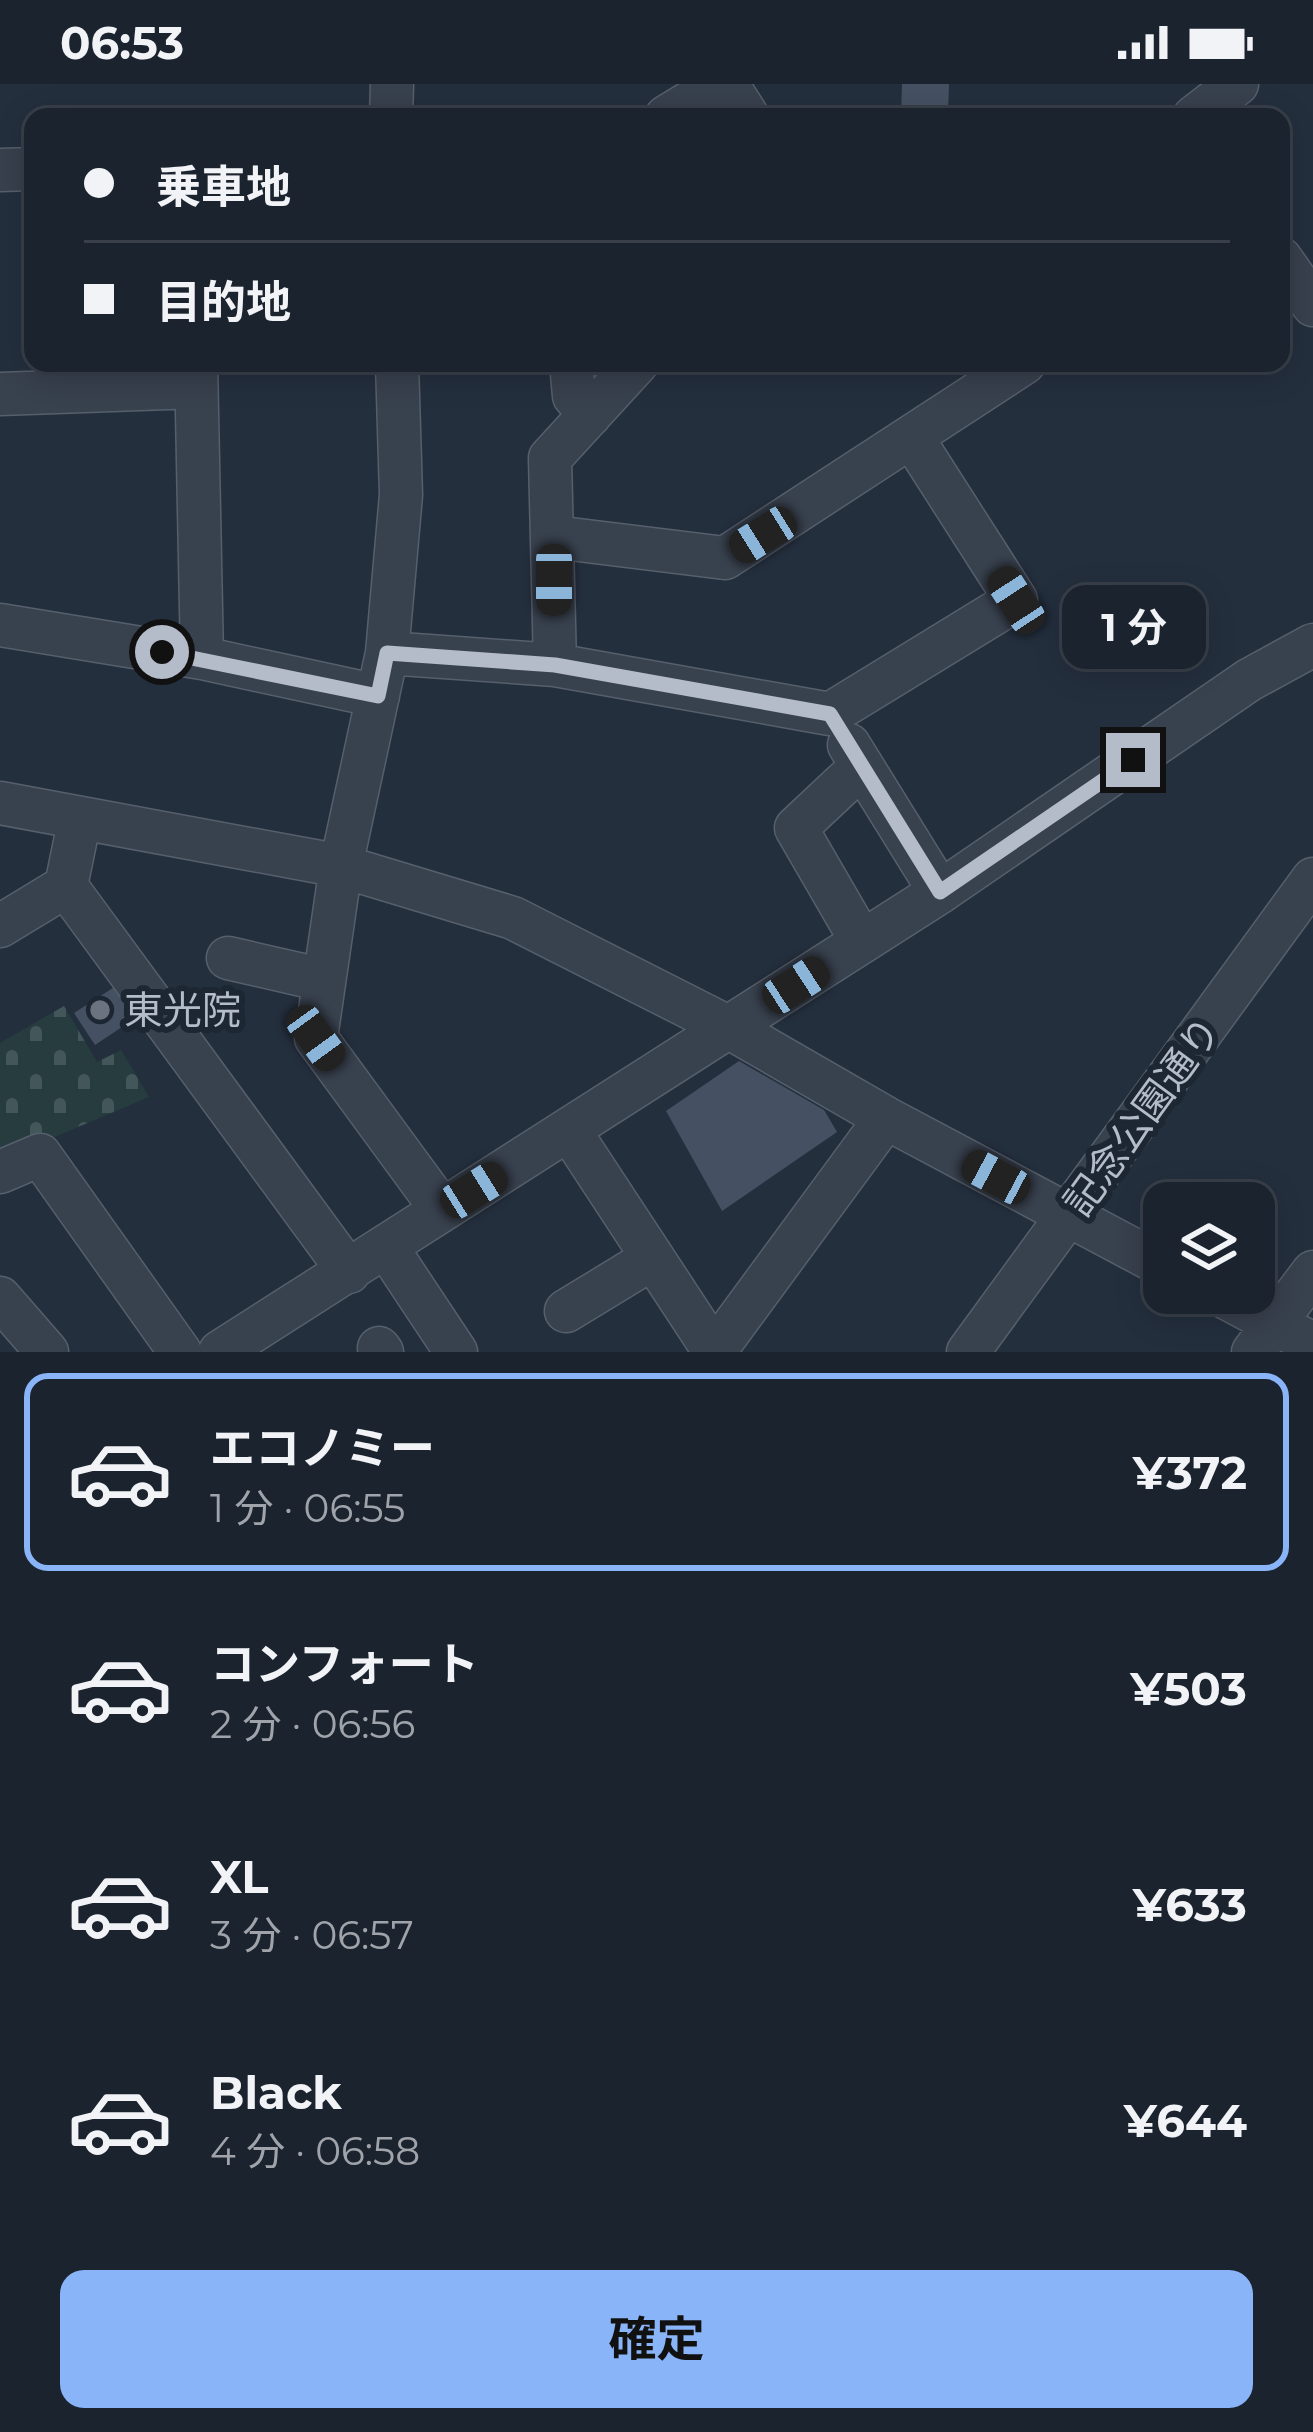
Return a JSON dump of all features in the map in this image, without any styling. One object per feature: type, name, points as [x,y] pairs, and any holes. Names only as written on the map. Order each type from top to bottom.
[{"type":"street","points":[[682,108],[723,84],[741,108]]},
{"type":"street","points":[[1206,108],[1237,84]]},
{"type":"street","points":[[1290,272],[1313,305]]},
{"type":"street","points":[[397,372],[401,495],[387,653],[341,866],[316,1038],[442,1210]]},
{"type":"street","points":[[572,372],[574,396],[590,415]]},
{"type":"street","points":[[555,665],[550,458],[629,372]]},
{"type":"street","points":[[554,537],[725,558],[1011,372]]},
{"type":"street","points":[[0,394],[196,375],[202,658]]},
{"type":"street","points":[[387,653],[555,665],[830,714],[1016,600],[913,439]]},
{"type":"street","points":[[0,625],[202,658],[378,696]]},
{"type":"street","points":[[220,1352],[730,1028],[940,892],[1250,680],[1313,645]]},
{"type":"street","points":[[830,714],[940,892]]},
{"type":"street","points":[[862,766],[796,828],[862,942]]},
{"type":"street","points":[[0,803],[341,866],[513,918],[730,1028],[886,1118],[1143,1254]]},
{"type":"street","points":[[0,926],[66,886],[80,818]]},
{"type":"street","name":"記念公園通り","points":[[968,1352],[1313,879]]},
{"type":"street","points":[[66,886],[349,1272]]},
{"type":"street","points":[[228,958],[324,980]]},
{"type":"street","points":[[568,1130],[714,1352],[886,1118]]},
{"type":"street","points":[[0,1172],[40,1155],[180,1352]]},
{"type":"street","points":[[388,1248],[456,1352]]},
{"type":"street","points":[[566,1311],[653,1258]]},
{"type":"street","points":[[1264,1337],[1313,1272]]},
{"type":"street","points":[[0,1298],[47,1352]]},
{"type":"street","points":[[1239,1314],[1264,1337],[1313,1344]]},
{"type":"green space","points":[[64,1006],[97,1062],[121,1050],[149,1097],[0,1160],[0,1043]]},
{"type":"building","points":[[902,84],[949,84],[948,108],[901,108]]},
{"type":"building","points":[[116,986],[137,1017],[95,1045],[74,1013]]},
{"type":"building","points":[[739,1061],[824,1110],[837,1132],[722,1211],[666,1111]]},
{"type":"place","name":"東光院","points":[[100,1010]]},
{"type":"route","points":[[162,652],[378,696],[387,653],[555,665],[830,714],[940,892],[1133,760]]}]
